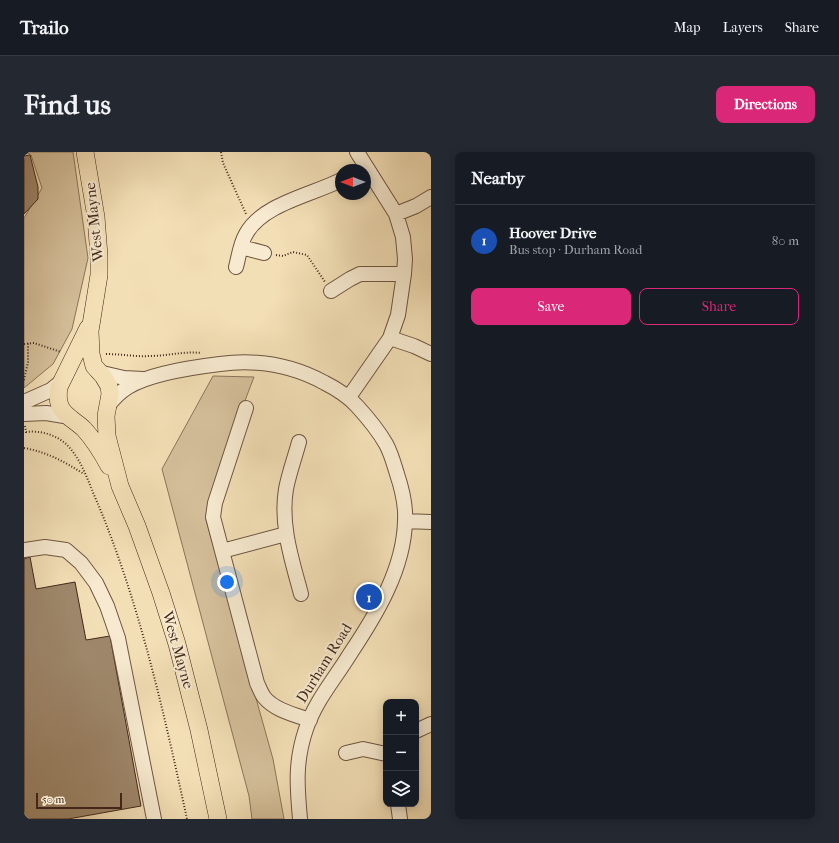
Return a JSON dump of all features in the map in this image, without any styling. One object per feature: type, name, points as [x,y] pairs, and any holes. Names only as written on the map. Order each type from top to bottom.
[{"type":"main road","name":"West Mayne","points":[[85,152],[96,217],[99,256],[97,292],[90,331],[91,354],[94,366],[109,386],[110,394],[107,407],[106,425],[107,436],[120,486]]},
{"type":"main road","name":"West Mayne","points":[[92,316],[81,343],[59,387],[59,402],[61,409],[86,431],[105,458],[120,486],[137,526],[161,593],[177,644],[199,730],[218,819]]},
{"type":"main road","points":[[62,380],[71,371],[78,368],[90,368],[98,372]]},
{"type":"main road","points":[[70,417],[78,420],[94,419],[107,407]]},
{"type":"street","points":[[357,152],[362,164]]},
{"type":"street","points":[[349,397],[390,338],[398,315],[404,274],[403,237],[396,214],[371,179]]},
{"type":"street","points":[[236,267],[246,234],[254,222],[270,211],[335,183]]},
{"type":"street","points":[[396,214],[416,206],[431,197]]},
{"type":"street","points":[[241,247],[264,253]]},
{"type":"street","points":[[331,291],[360,274],[404,274]]},
{"type":"street","points":[[390,338],[414,346],[431,354]]},
{"type":"street","name":"Durham Road","points":[[98,372],[124,378],[147,378],[210,365],[245,361],[265,362],[285,366],[311,375],[349,397],[374,425],[387,444],[400,482],[406,521],[400,556],[384,594],[350,655],[330,681],[310,720],[301,745],[297,767],[297,788],[300,819]]},
{"type":"street","name":"Durham Road","points":[[107,407],[118,394],[128,387],[147,378]]},
{"type":"street","points":[[24,402],[51,390],[62,380]]},
{"type":"street","points":[[246,408],[215,503],[213,518],[257,683],[264,698],[274,706],[310,720]]},
{"type":"street","points":[[24,414],[46,413],[70,417]]},
{"type":"street","points":[[299,442],[286,489],[285,518],[286,534],[301,594]]},
{"type":"street","points":[[406,521],[431,522]]},
{"type":"street","points":[[222,551],[286,534]]},
{"type":"street","points":[[24,550],[45,547],[66,550],[81,563],[96,583],[107,606],[118,638],[154,819]]},
{"type":"street","points":[[419,730],[431,724]]},
{"type":"street","points":[[346,753],[363,749],[383,753]]},
{"type":"street","points":[[398,807],[400,819]]},
{"type":"path","points":[[220,152],[223,164],[245,214],[254,222]]},
{"type":"path","points":[[264,253],[283,256],[294,252],[307,255],[331,291]]},
{"type":"path","points":[[24,380],[28,362],[28,343]]},
{"type":"path","points":[[24,344],[34,343],[63,352]]},
{"type":"path","points":[[100,354],[150,356],[196,352],[206,355],[210,365]]},
{"type":"path","points":[[26,432],[32,431],[44,433],[67,444],[77,456],[103,518],[134,607],[167,727],[187,819]]},
{"type":"path","points":[[24,448],[53,456],[85,475]]},
{"type":"shaded area","points":[[26,152],[73,152],[88,258],[72,329],[53,364],[24,388],[24,218],[42,188],[31,155]]},
{"type":"shaded area","points":[[213,376],[254,377],[218,471],[206,520],[273,759],[284,819],[252,819],[249,796],[162,469]]},
{"type":"building","points":[[30,155],[38,187],[38,199],[24,214],[24,156]]},
{"type":"building","points":[[30,557],[36,589],[75,582],[86,640],[110,636],[141,806],[68,819],[24,819],[24,559]]},
{"type":"place","name":"Hoover Drive","points":[[369,597]]}]
